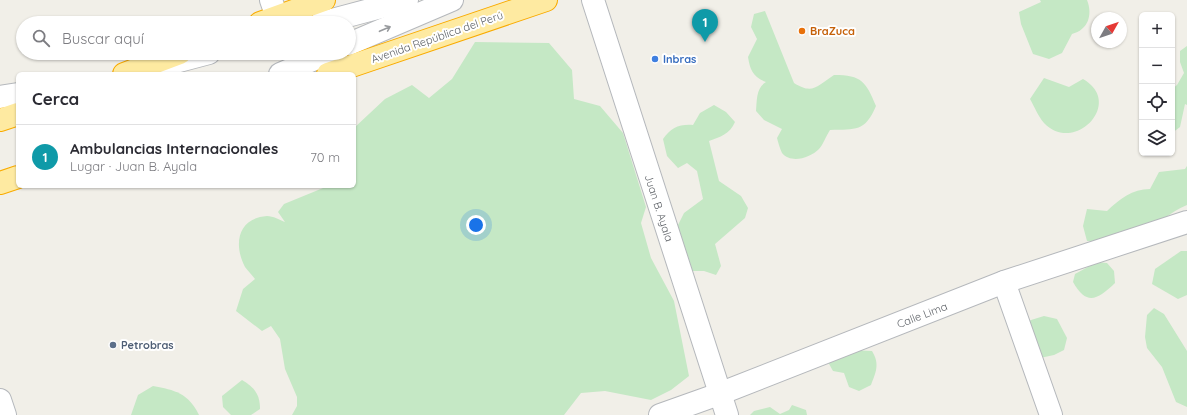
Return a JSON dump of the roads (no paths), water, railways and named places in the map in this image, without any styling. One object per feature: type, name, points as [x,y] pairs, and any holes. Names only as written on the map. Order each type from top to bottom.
[{"type":"highway","points":[[269,13],[324,0]]},
{"type":"highway","name":"Avenida República del Perú","points":[[334,72],[546,0]]},
{"type":"highway","points":[[129,72],[161,60]]},
{"type":"highway","points":[[0,120],[16,115]]},
{"type":"highway","points":[[0,182],[16,178]]},
{"type":"street","points":[[347,16],[407,0]]},
{"type":"street","points":[[356,41],[452,0]]},
{"type":"street","name":"Juan B. Ayala","points":[[593,0],[727,415]]},
{"type":"street","points":[[138,72],[183,60]]},
{"type":"street","points":[[285,72],[313,60]]},
{"type":"street","points":[[0,97],[16,94]]},
{"type":"street","name":"Calle Lima","points":[[660,415],[719,394],[1004,282],[1187,222]]},
{"type":"street","points":[[1004,282],[1051,415]]},
{"type":"street","points":[[0,400],[5,415]]},
{"type":"place","name":"BraZuca","points":[[802,31]]},
{"type":"place","name":"Ambulancias Internacionales","points":[[705,42]]},
{"type":"place","name":"Inbras","points":[[655,59]]},
{"type":"place","name":"Petrobras","points":[[113,345]]}]
